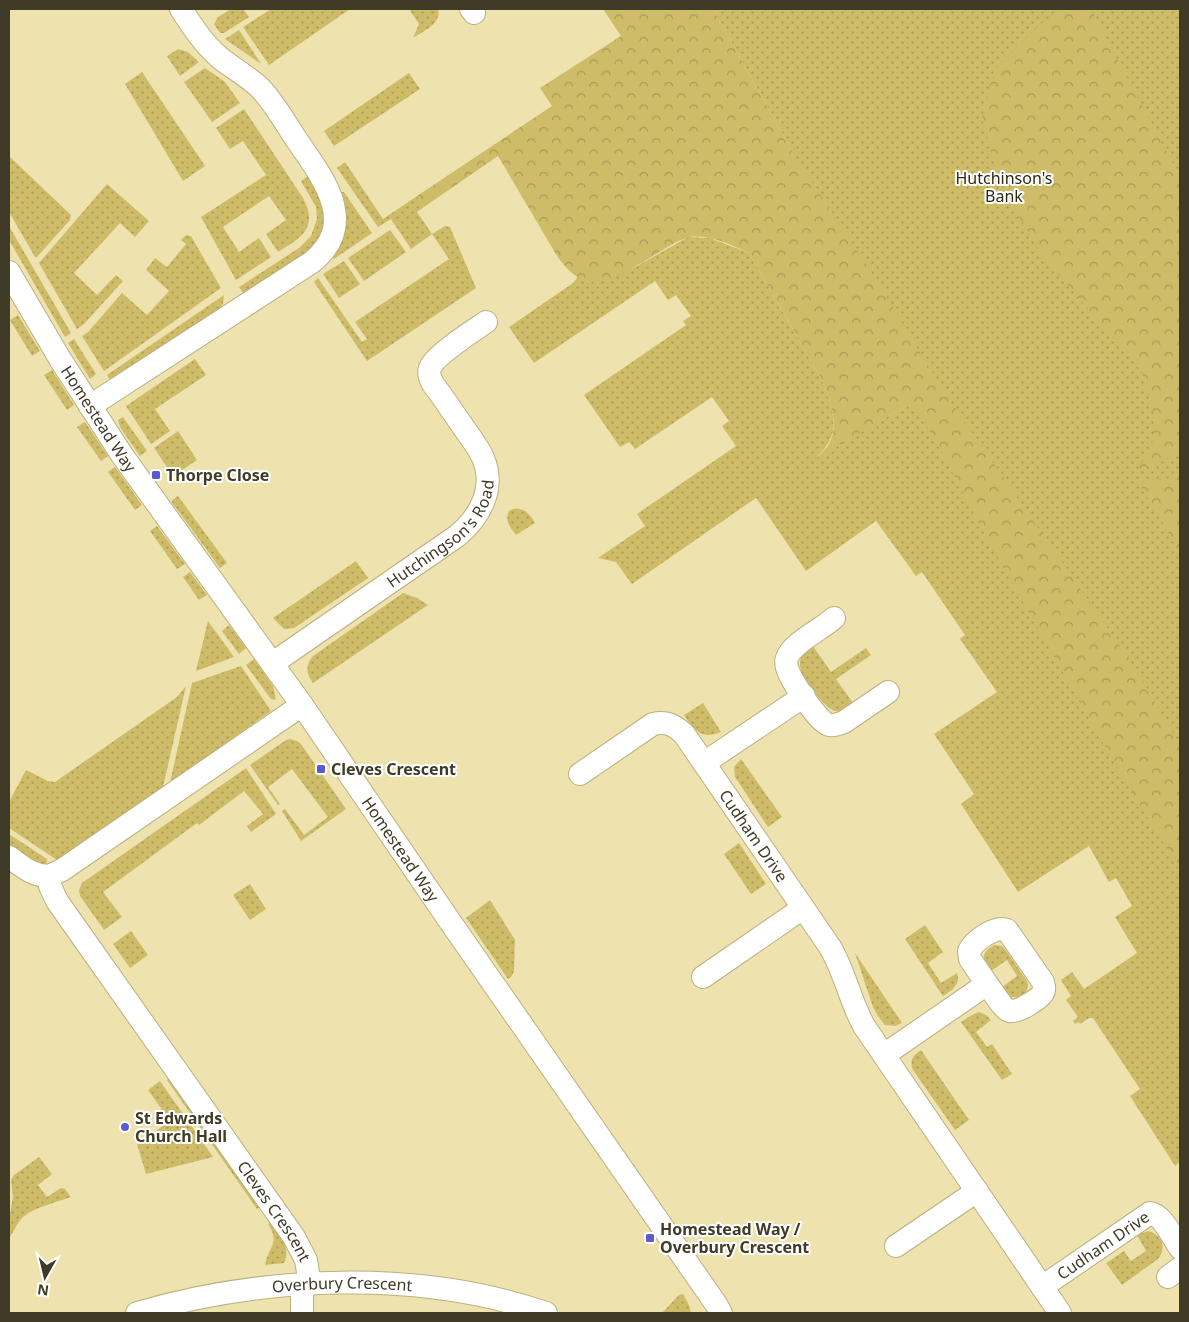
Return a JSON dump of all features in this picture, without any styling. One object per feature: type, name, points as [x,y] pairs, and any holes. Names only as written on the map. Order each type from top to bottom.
[{"type":"street","points":[[90,406],[312,262],[325,249],[334,226],[334,205],[327,186],[270,100],[255,83],[205,43],[181,9]]},
{"type":"street","name":"Homestead Way","points":[[9,272],[60,359],[140,480],[302,704],[449,920],[696,1274],[721,1313]]},
{"type":"street","name":"Hutchingson's Road","points":[[273,663],[457,536],[466,529],[478,514],[485,497],[487,484],[483,459],[478,448],[433,384],[429,371],[439,356],[486,322]]},
{"type":"street","points":[[834,618],[796,646],[788,655],[786,661],[788,672],[821,720],[829,725],[844,722],[888,692]]},
{"type":"street","points":[[704,763],[804,696]]},
{"type":"street","points":[[9,857],[30,872],[42,876],[49,876],[62,870],[302,704]]},
{"type":"street","name":"Cudham Drive","points":[[580,774],[653,724],[662,722],[674,725],[684,734],[836,958],[858,1015],[1060,1313]]},
{"type":"street","name":"Cleves Crescent","points":[[49,876],[50,886],[57,901],[294,1237],[306,1260],[306,1284],[302,1313]]},
{"type":"street","points":[[703,977],[803,908]]},
{"type":"street","points":[[884,1055],[987,984]]},
{"type":"street","points":[[896,1246],[977,1191]]},
{"type":"street","name":"Cudham Drive","points":[[1042,1287],[1150,1213],[1159,1217],[1180,1248]]},
{"type":"street","name":"Overbury Crescent","points":[[137,1313],[206,1296],[258,1288],[306,1284],[381,1284],[438,1289],[487,1297],[546,1313]]},
{"type":"green space","points":[[231,9],[243,9],[249,17],[224,33],[220,33],[214,24],[218,17]]},
{"type":"green space","points":[[271,9],[350,9],[269,65],[243,27]]},
{"type":"green space","points":[[409,9],[438,9],[437,19],[431,26],[413,38],[419,24]]},
{"type":"green space","points":[[603,9],[713,9],[792,151],[875,278],[942,389],[1133,665],[1180,745],[1180,870],[1116,766],[991,546],[937,443],[914,407],[910,404],[815,459],[828,446],[832,436],[834,428],[830,402],[821,378],[749,253],[735,246],[710,238],[686,238],[612,278],[600,282],[589,282],[571,272],[557,256],[498,156],[424,207],[417,196],[552,106],[540,88],[621,36]]},
{"type":"green space","name":"Hutchinson's Bank","points":[[713,9],[1180,9],[1180,1162],[1175,1166],[1130,1096],[1140,1089],[1093,1018],[1089,1018],[1080,1024],[1079,1022],[1075,1024],[1073,1021],[1078,1017],[1066,1000],[1071,996],[1061,980],[1072,972],[1084,989],[1137,953],[1115,917],[1132,906],[1116,878],[1109,882],[1089,846],[1018,892],[961,804],[974,794],[934,734],[997,692],[960,639],[965,635],[922,572],[916,576],[876,521],[806,571],[756,498],[632,584],[616,562],[598,558],[645,526],[637,514],[736,446],[722,426],[729,421],[712,397],[635,449],[629,442],[620,447],[584,395],[686,325],[683,321],[691,316],[676,295],[668,300],[655,281],[534,363],[509,327],[573,283],[578,277],[589,282],[602,281],[637,266],[688,237],[710,238],[749,253],[821,378],[832,411],[833,429],[827,445],[817,457],[910,404],[792,151]]},
{"type":"green space","points":[[1059,9],[1091,9],[1180,177],[1180,451],[1164,460],[1137,470],[1152,448],[1154,415],[1142,372],[1042,255],[1000,185],[982,118],[994,70],[1035,29]]},
{"type":"green space","points":[[239,30],[261,64],[225,39]]},
{"type":"green space","points":[[178,49],[188,52],[199,62],[180,76],[167,56]]},
{"type":"green space","points":[[205,68],[225,82],[240,103],[212,122],[184,82]]},
{"type":"green space","points":[[142,72],[205,166],[183,181],[125,84]]},
{"type":"green space","points":[[409,73],[420,89],[334,146],[324,131]]},
{"type":"green space","points":[[244,109],[303,198],[309,217],[308,225],[300,237],[278,252],[266,234],[286,220],[269,196],[223,227],[239,252],[259,238],[271,257],[236,280],[201,217],[266,175],[243,141],[230,149],[216,128]]},
{"type":"green space","points":[[9,156],[71,215],[70,220],[37,257],[35,257],[9,212]]},
{"type":"green space","points":[[345,162],[383,219],[417,196],[424,207],[417,212],[432,234],[411,249],[391,219],[378,227],[337,168]]},
{"type":"green space","points":[[310,175],[325,207],[323,233],[303,255],[244,294],[239,287],[299,248],[311,236],[317,219],[316,207],[301,181]]},
{"type":"green space","points":[[107,184],[149,221],[135,237],[120,223],[74,273],[97,295],[116,275],[123,281],[84,324],[77,329],[39,263]]},
{"type":"green space","points":[[342,192],[344,192],[372,233],[334,259],[332,257],[341,241],[346,219]]},
{"type":"green space","points":[[9,226],[71,333],[65,337],[9,240]]},
{"type":"green space","points":[[445,226],[450,227],[476,288],[367,361],[314,282],[318,278],[362,342],[367,339],[355,322],[449,259],[432,234]]},
{"type":"green space","points":[[390,230],[406,252],[364,281],[348,258]]},
{"type":"green space","points":[[186,235],[191,236],[221,288],[104,371],[82,336],[88,332],[122,293],[147,315],[169,291],[146,270],[155,258],[167,267],[186,244],[181,240]]},
{"type":"green space","points":[[344,261],[360,284],[339,298],[323,274]]},
{"type":"green space","points":[[224,295],[221,307],[110,380],[107,375]]},
{"type":"green space","points":[[18,315],[40,351],[32,356],[10,320]]},
{"type":"green space","points":[[74,339],[96,374],[90,379],[68,343]]},
{"type":"green space","points":[[195,359],[206,375],[155,409],[170,431],[151,444],[126,406]]},
{"type":"green space","points":[[52,370],[74,405],[67,410],[44,375]]},
{"type":"green space","points":[[123,417],[147,451],[140,456],[120,427],[118,420]]},
{"type":"green space","points":[[85,422],[108,456],[101,461],[77,427]]},
{"type":"green space","points":[[178,431],[197,460],[173,476],[154,448]]},
{"type":"green space","points":[[115,467],[142,505],[135,510],[108,472]]},
{"type":"green space","points":[[1180,471],[1180,552],[1138,481],[1172,478]]},
{"type":"green space","points":[[178,496],[227,563],[220,568],[171,501]]},
{"type":"green space","points":[[521,509],[526,512],[535,523],[516,535],[507,518],[509,511]]},
{"type":"green space","points":[[157,526],[185,564],[177,569],[150,531]]},
{"type":"green space","points":[[356,561],[368,578],[294,628],[284,629],[273,618]]},
{"type":"green space","points":[[190,572],[207,595],[199,600],[183,577]]},
{"type":"green space","points":[[403,593],[417,598],[428,605],[313,683],[307,670],[313,656]]},
{"type":"green space","points":[[208,621],[234,657],[196,671]]},
{"type":"green space","points":[[229,625],[246,648],[239,654],[222,631]]},
{"type":"green space","points":[[813,646],[831,672],[866,648],[871,655],[836,679],[853,703],[842,710],[835,711],[831,709],[815,694],[800,668],[802,654]]},
{"type":"green space","points":[[254,659],[273,686],[276,700],[271,699],[246,665]]},
{"type":"green space","points":[[241,666],[271,711],[170,783],[192,683]]},
{"type":"green space","points":[[186,686],[163,787],[57,860],[9,828],[9,802],[26,770],[48,781],[55,782],[177,697]]},
{"type":"green space","points":[[703,703],[721,732],[708,735],[703,734],[695,730],[684,715]]},
{"type":"green space","points":[[290,739],[301,744],[346,809],[301,841],[282,811],[285,809],[304,835],[328,817],[292,769],[268,787],[280,804],[278,805],[250,765]]},
{"type":"green space","points":[[741,759],[782,817],[768,827],[735,777],[734,767]]},
{"type":"green space","points":[[246,768],[276,814],[251,832],[247,826],[263,814],[244,791],[103,892],[122,917],[104,930],[80,896],[79,890],[82,883]]},
{"type":"green space","points":[[9,834],[47,859],[46,866],[41,866],[9,846]]},
{"type":"green space","points":[[739,843],[766,884],[751,894],[724,854]]},
{"type":"green space","points":[[250,884],[266,909],[250,920],[233,895]]},
{"type":"green space","points":[[490,900],[515,940],[514,971],[508,979],[466,918]]},
{"type":"green space","points":[[925,925],[943,952],[928,963],[941,983],[957,973],[957,984],[943,996],[905,939]]},
{"type":"green space","points":[[131,931],[148,955],[130,968],[113,944]]},
{"type":"green space","points":[[994,945],[1002,946],[1005,949],[1027,981],[1026,993],[1018,998],[1007,996],[1002,987],[1017,976],[1007,960],[991,971],[984,959],[986,951]]},
{"type":"green space","points":[[855,953],[902,1023],[895,1026],[885,1025],[878,1016],[873,1007]]},
{"type":"green space","points":[[979,1012],[991,1020],[976,1032],[987,1047],[992,1044],[1012,1074],[1002,1080],[961,1022]]},
{"type":"green space","points":[[921,1050],[969,1120],[955,1130],[913,1070],[911,1063],[913,1058]]},
{"type":"green space","points":[[169,1078],[260,1207],[257,1209],[167,1080]]},
{"type":"green space","points":[[160,1081],[213,1157],[146,1174],[137,1144],[170,1121],[148,1090]]},
{"type":"green space","points":[[39,1157],[52,1174],[38,1185],[47,1197],[61,1188],[65,1189],[71,1197],[26,1214],[9,1238],[9,1219],[13,1197],[11,1180],[14,1175]]},
{"type":"green space","points":[[270,1223],[285,1246],[286,1257],[284,1263],[265,1265],[274,1241],[268,1224]]},
{"type":"green space","points":[[1148,1231],[1160,1238],[1162,1242],[1161,1255],[1122,1285],[1106,1263],[1124,1251],[1131,1261],[1146,1251],[1137,1235]]},
{"type":"green space","points":[[683,1294],[691,1313],[662,1313],[679,1295]]},
{"type":"place","name":"Thorpe Close","points":[[156,475]]},
{"type":"place","name":"Cleves Crescent","points":[[321,769]]},
{"type":"place","name":"St Edwards Church Hall","points":[[125,1127]]},
{"type":"place","name":"Homestead Way / Overbury Crescent","points":[[650,1238]]}]
